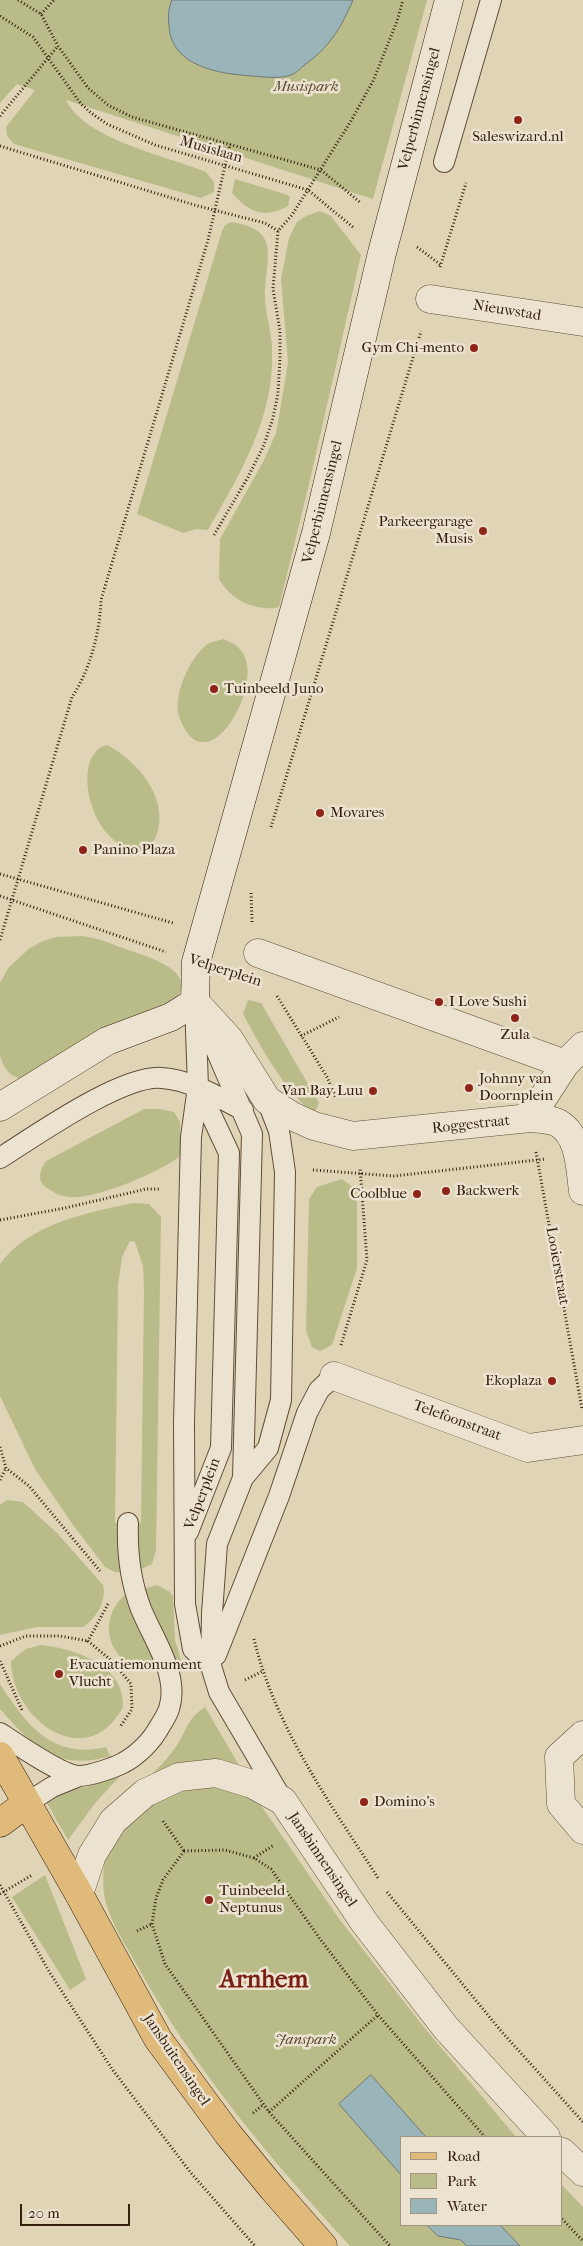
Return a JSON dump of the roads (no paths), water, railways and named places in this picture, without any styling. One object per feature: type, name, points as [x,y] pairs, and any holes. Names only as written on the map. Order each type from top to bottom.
[{"type":"main road","points":[[0,1756],[27,1803],[0,1823]]},
{"type":"main road","name":"Jansbuitensingel","points":[[27,1803],[158,2039],[228,2134],[323,2246]]},
{"type":"street","name":"Velperbinnensingel","points":[[195,1002],[196,962],[316,533],[382,253],[449,0]]},
{"type":"street","name":"Nieuwstad","points":[[430,299],[583,322]]},
{"type":"street","points":[[258,953],[574,1055],[530,1118]]},
{"type":"street","points":[[0,1107],[107,1040],[171,1017],[195,1002],[229,1039],[255,1105]]},
{"type":"street","name":"Roggestraat","points":[[255,1105],[292,1116],[314,1126],[352,1136],[530,1118],[559,1124],[576,1141]]},
{"type":"street","points":[[576,1141],[583,1191]]},
{"type":"street","name":"Telefoonstraat","points":[[334,1376],[528,1448],[583,1440]]},
{"type":"street","points":[[583,1735],[559,1757],[561,1804],[583,1830]]},
{"type":"street","points":[[79,1894],[92,1854],[113,1821],[145,1793],[179,1778],[216,1773],[252,1784],[283,1801]]},
{"type":"street","name":"Jansbinnensingel","points":[[283,1801],[364,1922],[446,2028],[545,2136]]},
{"type":"street","points":[[563,2153],[583,2172]]},
{"type":"lane","points":[[444,162],[491,0]]},
{"type":"lane","points":[[195,1002],[198,1087]]},
{"type":"lane","points":[[0,1158],[95,1100],[126,1084],[161,1078],[198,1087],[255,1105],[280,1131],[285,1172],[280,1400],[268,1448],[243,1478]]},
{"type":"lane","name":"Velperplein","points":[[184,1542],[184,1422],[191,1138],[198,1087]]},
{"type":"lane","name":"Velperplein","points":[[184,1542],[221,1448],[229,1153],[198,1087]]},
{"type":"lane","name":"Velperplein","points":[[243,1478],[252,1134],[255,1105]]},
{"type":"lane","points":[[184,1542],[185,1604],[193,1649],[212,1666],[279,1496],[307,1413],[319,1390],[334,1376]]},
{"type":"lane","name":"Jansbinnensingel","points":[[243,1478],[217,1544],[212,1612],[212,1666],[219,1692],[283,1801]]},
{"type":"lane","points":[[27,1803],[52,1787],[79,1776],[114,1767],[126,1761],[153,1738],[169,1709],[171,1683],[160,1649],[141,1608],[134,1583],[127,1542],[128,1523]]},
{"type":"lane","points":[[0,1733],[43,1761],[79,1776]]},
{"type":"water","points":[[172,0],[353,0],[339,28],[320,52],[293,74],[272,77],[226,73],[200,66],[188,59],[178,51],[172,40],[168,16]]},
{"type":"water","points":[[371,2075],[425,2136],[400,2136],[400,2174],[339,2104]]},
{"type":"water","points":[[428,2226],[501,2226],[520,2246],[467,2246],[461,2240],[438,2236]]},
{"type":"place","name":"Saleswizard.nl","points":[[518,120]]},
{"type":"place","name":"Gym Chi-mento","points":[[474,348]]},
{"type":"place","name":"Parkeergarage Musis","points":[[483,531]]},
{"type":"place","name":"Tuinbeeld Juno","points":[[214,689]]},
{"type":"place","name":"Movares","points":[[320,813]]},
{"type":"place","name":"Panino Plaza","points":[[83,850]]},
{"type":"place","name":"I Love Sushi","points":[[439,1002]]},
{"type":"place","name":"Zula","points":[[515,1018]]},
{"type":"place","name":"Johnny van Doornplein","points":[[469,1088]]},
{"type":"place","name":"Van Bay Luu","points":[[373,1091]]},
{"type":"place","name":"Backwerk","points":[[446,1191]]},
{"type":"place","name":"Coolblue","points":[[417,1194]]},
{"type":"place","name":"Ekoplaza","points":[[552,1381]]},
{"type":"place","name":"Evacuatiemonument Vlucht","points":[[59,1674]]},
{"type":"place","name":"Domino's","points":[[364,1802]]},
{"type":"place","name":"Tuinbeeld Neptunus","points":[[209,1900]]},
{"type":"district","name":"Arnhem","points":[[264,1981]]},
{"type":"park label","name":"Musispark","points":[[306,87]]},
{"type":"park label","name":"Janspark","points":[[306,2040]]}]
